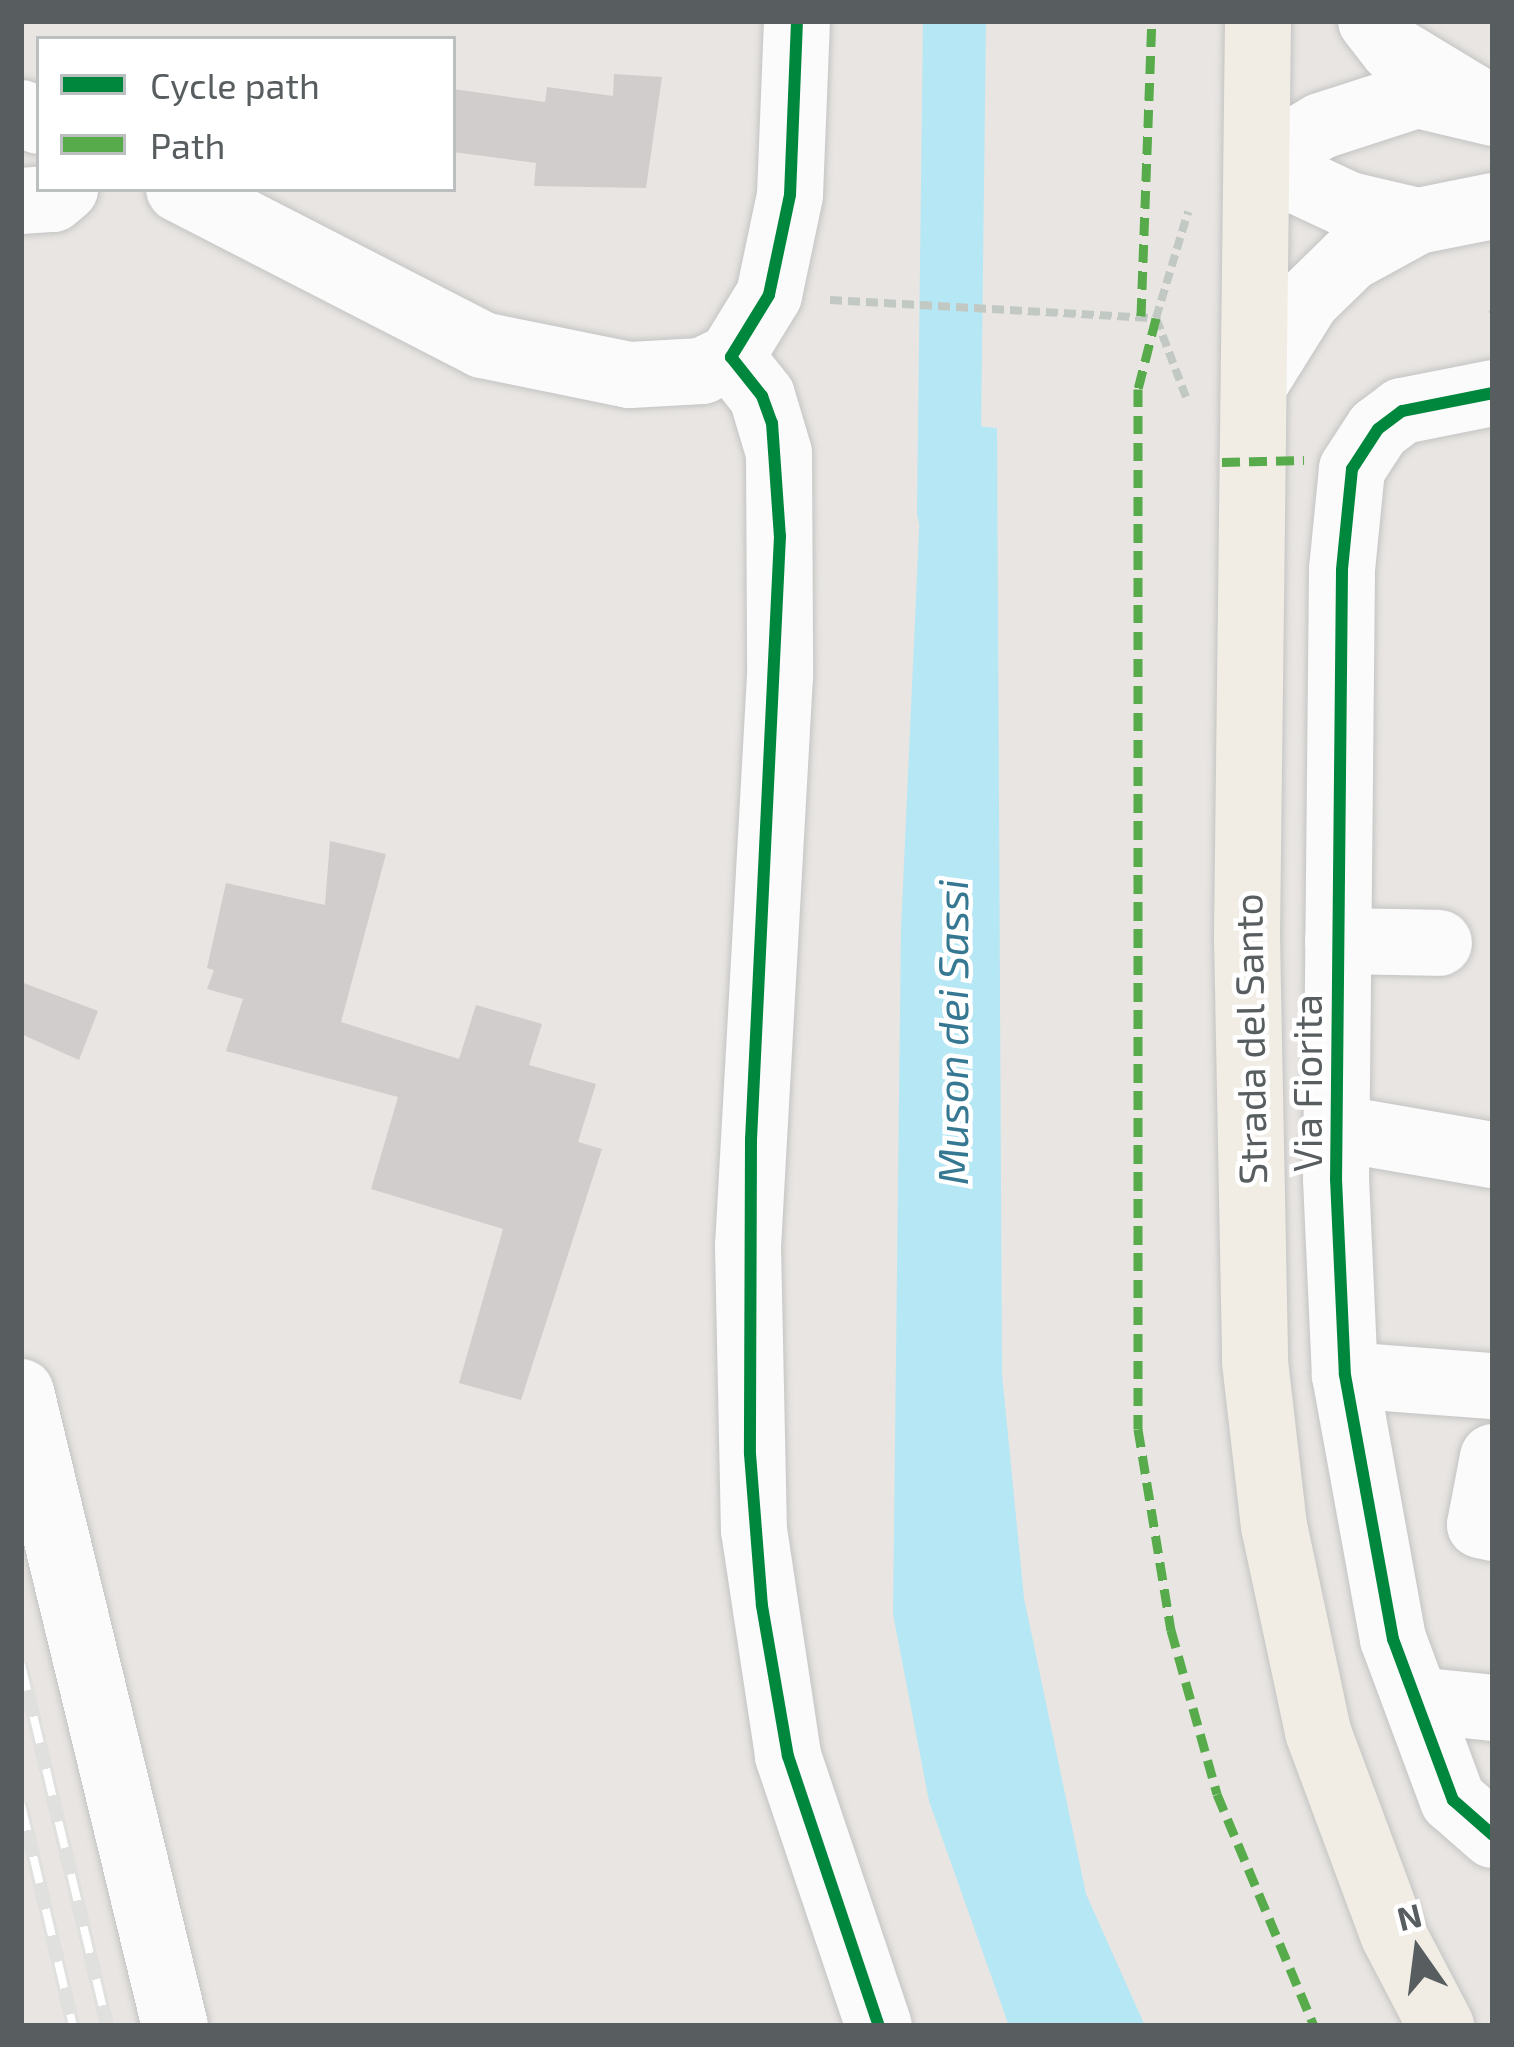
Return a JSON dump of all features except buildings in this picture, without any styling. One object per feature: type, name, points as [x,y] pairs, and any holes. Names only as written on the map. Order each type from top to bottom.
[{"type":"main road","name":"Strada del Santo","points":[[1258,21],[1247,936],[1255,1362],[1274,1526],[1318,1732],[1393,1934],[1441,2026]]},
{"type":"street","points":[[184,192],[482,345],[630,375],[702,371],[731,357],[769,295],[790,196],[797,21]]},
{"type":"street","points":[[1371,21],[1393,49],[1493,111]]},
{"type":"street","points":[[1259,163],[1321,126],[1417,95],[1493,111]]},
{"type":"street","points":[[1259,163],[1349,206],[1418,221]]},
{"type":"street","points":[[21,201],[53,199],[61,192]]},
{"type":"street","points":[[1257,380],[1307,300],[1350,258],[1418,221],[1493,206]]},
{"type":"street","points":[[731,357],[762,396],[779,453],[780,676],[748,1246],[754,1530],[788,1756],[879,2026]]},
{"type":"street","name":"Via Fiorita","points":[[1493,394],[1402,411],[1378,430],[1352,469],[1342,570],[1336,1128],[1345,1375],[1393,1639],[1453,1800],[1493,1835]]},
{"type":"street","points":[[1338,941],[1439,943]]},
{"type":"street","points":[[1336,1128],[1493,1154]]},
{"type":"street","points":[[1345,1375],[1493,1386]]},
{"type":"street","points":[[21,1393],[175,2026]]},
{"type":"street","points":[[1493,1457],[1480,1525],[1493,1528]]},
{"type":"street","points":[[1416,1700],[1493,1708]]},
{"type":"path","points":[[828,300],[1156,318]]},
{"type":"water","points":[[924,421],[997,428],[1002,1374],[1024,1598],[1086,1894],[1145,2026],[1009,2026],[929,1801],[893,1614],[901,930]]},
{"type":"waterway","name":"Muson dei Sassi","points":[[948,511],[954,21]]},
{"type":"railway","points":[[21,1664],[107,2026]]},
{"type":"railway","points":[[21,1804],[73,2026]]},
{"type":"marked path","points":[[1141,316],[1152,21]]},
{"type":"marked path","points":[[1156,318],[1138,389],[1138,1429],[1171,1630],[1217,1794],[1314,2026]]},
{"type":"marked path","points":[[1222,462],[1304,460]]},
{"type":"cycle path","points":[[797,21],[790,195],[769,295],[731,357],[762,396],[772,423],[780,536],[751,1139],[750,1454],[762,1606],[788,1756],[879,2026]]},
{"type":"cycle path","points":[[1493,393],[1402,411],[1378,429],[1352,469],[1342,570],[1336,1179],[1345,1375],[1393,1639],[1453,1800],[1493,1835]]}]
